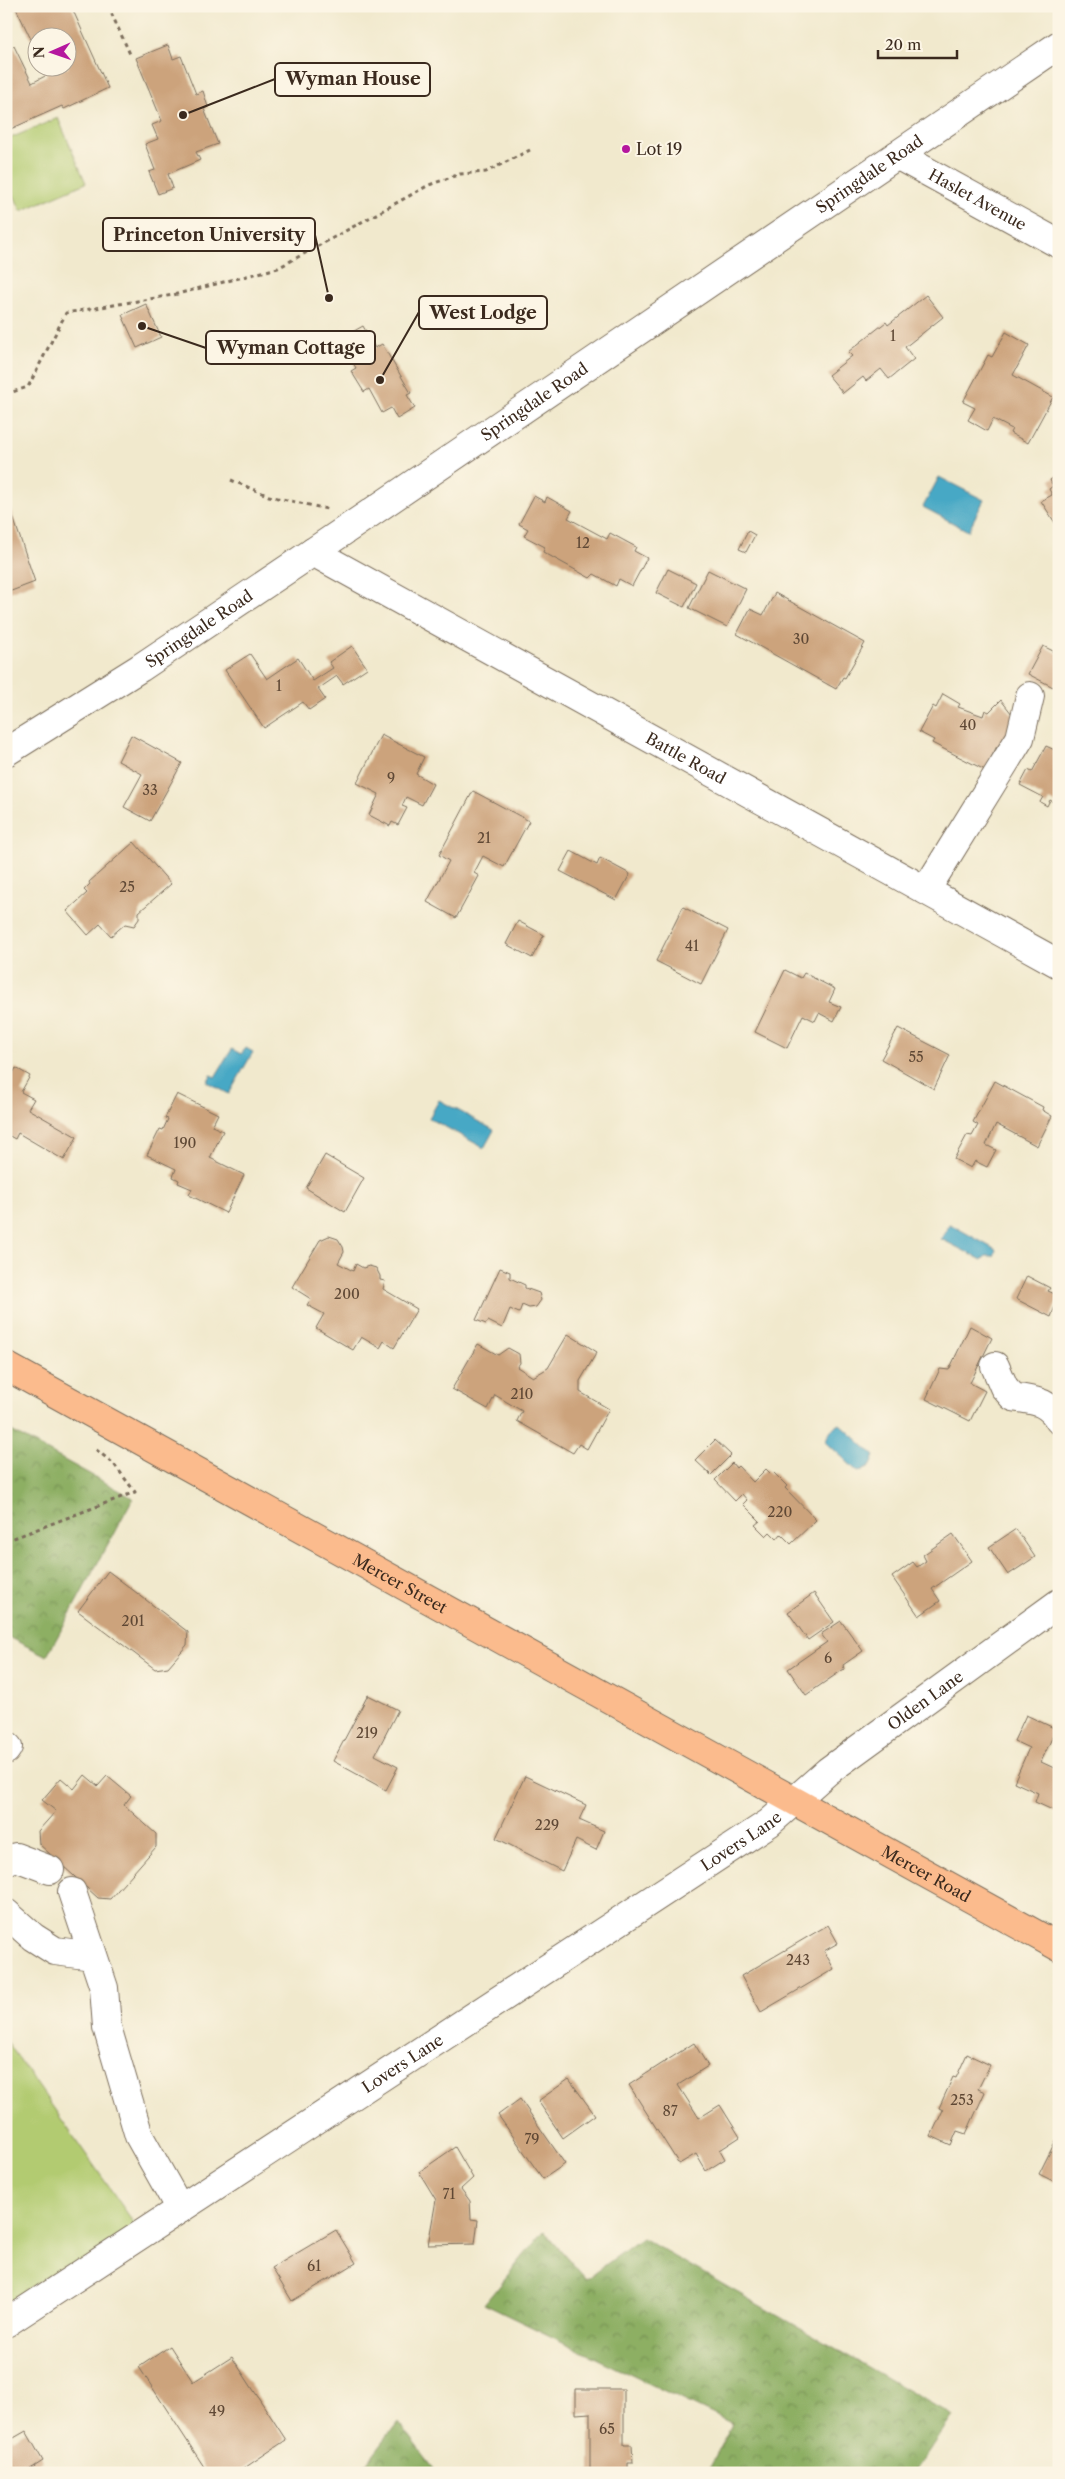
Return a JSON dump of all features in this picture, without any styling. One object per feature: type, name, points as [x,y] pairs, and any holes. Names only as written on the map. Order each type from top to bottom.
[{"type":"main road","name":"Mercer Street","points":[[6,1366],[450,1613],[609,1697],[795,1800]]},
{"type":"main road","name":"Mercer Road","points":[[795,1800],[1059,1946]]},
{"type":"street","name":"Springdale Road","points":[[6,752],[140,668],[313,552],[1059,45]]},
{"type":"street","name":"Haslet Avenue","points":[[897,155],[1059,244]]},
{"type":"street","name":"Battle Road","points":[[313,552],[1059,964]]},
{"type":"street","points":[[926,890],[1020,738],[1030,696]]},
{"type":"street","points":[[995,1366],[1004,1386],[1013,1397],[1036,1401],[1052,1408],[1059,1420]]},
{"type":"street","name":"Olden Lane","points":[[795,1800],[828,1771],[1059,1603]]},
{"type":"street","name":"Lovers Lane","points":[[6,2323],[769,1823],[795,1800]]},
{"type":"street","points":[[6,1861],[16,1857],[50,1870]]},
{"type":"street","points":[[72,1892],[104,1988],[107,2027],[139,2136],[180,2209]]},
{"type":"street","points":[[6,1913],[33,1937],[55,1951],[94,1956]]},
{"type":"path","points":[[108,6],[130,54]]},
{"type":"path","points":[[6,394],[28,387],[66,313],[173,295],[278,268],[429,185],[460,174],[486,172],[530,150]]},
{"type":"path","points":[[231,480],[269,496],[335,510]]},
{"type":"path","points":[[6,1541],[135,1492],[114,1464],[91,1446]]},
{"type":"green space","points":[[58,118],[86,183],[21,211],[6,177],[6,140]]},
{"type":"green space","points":[[6,1428],[133,1498],[47,1656],[6,1636]]},
{"type":"green space","points":[[6,2040],[146,2240],[6,2330]]},
{"type":"green space","points":[[544,2231],[586,2279],[642,2238],[953,2416],[913,2473],[707,2473],[733,2424],[484,2304]]},
{"type":"green space","points":[[398,2422],[437,2473],[359,2473]]},
{"type":"water","points":[[939,477],[984,500],[968,531],[923,507]]},
{"type":"water","points":[[246,1048],[253,1052],[229,1094],[207,1082],[211,1075],[215,1077],[232,1049],[241,1054]]},
{"type":"water","points":[[439,1100],[494,1130],[484,1148],[429,1118]]},
{"type":"water","points":[[950,1224],[996,1250],[994,1256],[986,1256],[982,1260],[941,1239]]},
{"type":"water","points":[[840,1424],[875,1456],[870,1466],[858,1472],[825,1441],[831,1430]]},
{"type":"building","points":[[15,6],[71,6],[108,88],[64,109],[62,106],[6,131],[6,49],[14,46],[32,83],[41,78],[78,78],[78,28],[28,28],[28,33]]},
{"type":"building","points":[[168,45],[173,59],[181,56],[196,94],[203,91],[208,107],[204,109],[218,144],[196,152],[200,160],[168,174],[173,188],[158,194],[149,172],[155,170],[145,144],[158,139],[152,125],[162,121],[136,58]]},
{"type":"building","points":[[926,295],[943,317],[905,347],[914,359],[889,379],[881,369],[866,381],[863,377],[843,393],[828,375],[852,356],[848,352],[886,322],[888,325]]},
{"type":"building","points":[[146,304],[161,337],[137,348],[122,315]]},
{"type":"building","points":[[363,326],[375,348],[382,344],[411,393],[407,395],[415,408],[397,419],[391,408],[382,413],[369,389],[364,392],[351,371],[356,368],[340,339]]},
{"type":"building","points":[[1006,332],[1029,345],[1013,375],[1053,397],[1028,443],[1010,433],[1012,429],[993,419],[987,431],[968,420],[975,408],[963,402],[988,355],[992,357]]},
{"type":"building","points":[[1059,474],[1059,529],[1041,501],[1052,495],[1049,489],[1053,486],[1050,480]]},
{"type":"building","points":[[6,496],[35,582],[6,593]]},
{"type":"building","points":[[534,496],[545,502],[547,497],[572,511],[568,518],[607,539],[610,533],[636,547],[634,551],[647,558],[632,586],[619,579],[616,586],[594,574],[590,578],[543,552],[545,547],[524,536],[528,529],[519,524]]},
{"type":"building","points":[[748,531],[755,535],[746,552],[739,549]]},
{"type":"building","points":[[668,569],[696,583],[684,607],[656,593]]},
{"type":"building","points":[[708,570],[746,589],[727,627],[689,608]]},
{"type":"building","points":[[775,593],[865,643],[845,678],[843,677],[836,689],[737,634],[750,609],[763,615]]},
{"type":"building","points":[[352,646],[367,668],[343,684],[337,676],[318,689],[325,699],[309,710],[303,702],[264,728],[225,670],[250,654],[267,679],[298,658],[313,681],[333,668],[329,662]]},
{"type":"building","points":[[1043,646],[1059,654],[1059,677],[1053,687],[1028,674]]},
{"type":"building","points":[[943,694],[960,704],[958,707],[983,716],[985,710],[989,712],[1001,700],[1012,714],[1017,717],[1001,748],[997,746],[985,770],[932,743],[934,740],[919,732],[933,706],[936,708]]},
{"type":"building","points":[[131,735],[182,763],[150,821],[124,807],[142,774],[118,761]]},
{"type":"building","points":[[381,735],[424,757],[416,774],[433,784],[422,805],[406,797],[402,806],[407,808],[398,825],[392,822],[390,826],[369,815],[379,794],[357,783]]},
{"type":"building","points":[[1046,746],[1059,752],[1059,805],[1050,800],[1047,806],[1040,802],[1043,797],[1020,785],[1028,770],[1032,772]]},
{"type":"building","points":[[473,791],[529,821],[504,867],[483,856],[474,873],[479,876],[456,918],[427,902],[449,861],[439,855]]},
{"type":"building","points":[[134,842],[171,884],[139,912],[139,919],[134,926],[125,924],[111,936],[100,924],[88,935],[67,911],[87,893],[84,890],[90,884],[89,882]]},
{"type":"building","points":[[571,851],[597,865],[600,858],[630,874],[616,900],[560,871]]},
{"type":"building","points":[[683,907],[728,930],[701,984],[656,961]]},
{"type":"building","points":[[518,921],[544,935],[532,958],[506,944]]},
{"type":"building","points":[[785,970],[801,978],[804,973],[835,989],[829,1002],[841,1007],[834,1021],[819,1013],[815,1021],[803,1015],[787,1048],[755,1032]]},
{"type":"building","points":[[898,1028],[950,1055],[934,1089],[881,1059]]},
{"type":"building","points":[[16,1068],[30,1076],[21,1092],[34,1099],[28,1109],[77,1137],[64,1160],[18,1133],[15,1139],[6,1134],[6,1086]]},
{"type":"building","points":[[995,1081],[1043,1107],[1042,1110],[1052,1116],[1037,1146],[996,1124],[986,1145],[996,1150],[987,1167],[975,1161],[971,1168],[954,1159],[967,1135],[972,1136],[978,1125],[973,1122]]},
{"type":"building","points":[[177,1094],[218,1114],[212,1126],[223,1131],[210,1158],[244,1175],[226,1213],[189,1195],[192,1189],[178,1183],[179,1180],[173,1177],[176,1169],[147,1155],[160,1129],[163,1130],[168,1119],[165,1118]]},
{"type":"building","points":[[325,1155],[364,1178],[345,1212],[306,1188]]},
{"type":"building","points":[[329,1236],[338,1239],[343,1247],[344,1252],[338,1263],[353,1271],[356,1264],[363,1268],[369,1266],[376,1268],[380,1280],[385,1281],[383,1289],[417,1309],[394,1348],[384,1341],[380,1348],[361,1337],[353,1350],[316,1328],[324,1314],[307,1305],[311,1299],[292,1287],[320,1240]]},
{"type":"building","points":[[500,1268],[510,1272],[510,1278],[525,1285],[525,1288],[539,1293],[541,1300],[536,1307],[529,1308],[522,1305],[519,1313],[510,1309],[502,1328],[488,1321],[486,1324],[476,1320]]},
{"type":"building","points":[[1027,1276],[1050,1288],[1048,1291],[1059,1296],[1051,1317],[1016,1299]]},
{"type":"building","points":[[970,1326],[992,1338],[970,1383],[985,1391],[970,1421],[926,1399],[940,1369],[949,1370]]},
{"type":"building","points":[[568,1334],[597,1352],[580,1381],[580,1392],[609,1409],[587,1449],[579,1444],[573,1453],[517,1421],[522,1411],[495,1395],[488,1409],[452,1389],[478,1344],[498,1355],[508,1348],[519,1354],[520,1363],[517,1367],[533,1377],[548,1368]]},
{"type":"building","points":[[715,1440],[731,1455],[711,1475],[695,1460]]},
{"type":"building","points":[[732,1463],[736,1468],[738,1466],[753,1482],[766,1469],[771,1474],[773,1472],[787,1486],[785,1488],[816,1520],[791,1544],[781,1534],[777,1539],[770,1532],[766,1536],[755,1525],[760,1521],[743,1504],[747,1500],[742,1494],[735,1501],[715,1480]]},
{"type":"building","points":[[1016,1529],[1035,1557],[1008,1575],[989,1547]]},
{"type":"building","points":[[953,1534],[972,1561],[932,1589],[940,1601],[919,1616],[892,1577],[913,1562],[917,1567],[926,1561],[923,1555]]},
{"type":"building","points":[[108,1571],[188,1632],[187,1645],[168,1667],[155,1669],[78,1611]]},
{"type":"building","points":[[814,1593],[834,1622],[808,1640],[788,1612]]},
{"type":"building","points":[[841,1621],[863,1651],[843,1665],[844,1669],[806,1695],[788,1669],[827,1642],[821,1634]]},
{"type":"building","points":[[368,1695],[398,1710],[375,1755],[398,1767],[386,1790],[333,1761]]},
{"type":"building","points":[[1026,1715],[1056,1729],[1041,1762],[1054,1768],[1059,1757],[1059,1813],[1035,1802],[1038,1793],[1014,1782],[1029,1748],[1014,1741]]},
{"type":"building","points":[[85,1775],[98,1786],[107,1776],[131,1796],[124,1805],[156,1834],[156,1847],[110,1899],[98,1898],[39,1844],[38,1831],[56,1811],[42,1800],[61,1778],[74,1789]]},
{"type":"building","points":[[525,1776],[586,1805],[579,1820],[604,1831],[596,1850],[576,1840],[562,1871],[496,1838]]},
{"type":"building","points":[[828,1925],[838,1943],[824,1951],[834,1969],[761,2012],[741,1976]]},
{"type":"building","points":[[694,2043],[708,2066],[678,2085],[699,2118],[720,2105],[740,2137],[720,2150],[725,2159],[706,2171],[696,2154],[679,2164],[629,2085]]},
{"type":"building","points":[[967,2054],[990,2065],[978,2089],[985,2092],[966,2134],[957,2131],[951,2145],[931,2136],[943,2110],[939,2108],[953,2077],[956,2078]]},
{"type":"building","points":[[569,2079],[595,2115],[563,2138],[538,2101]]},
{"type":"building","points":[[520,2099],[565,2164],[543,2179],[498,2115]]},
{"type":"building","points":[[1056,2140],[1059,2141],[1059,2184],[1039,2174]]},
{"type":"building","points":[[455,2147],[473,2178],[461,2189],[470,2201],[471,2219],[478,2220],[475,2244],[428,2245],[436,2200],[419,2172]]},
{"type":"building","points":[[336,2230],[356,2263],[292,2301],[272,2268]]},
{"type":"building","points":[[170,2346],[193,2382],[232,2357],[286,2440],[237,2473],[208,2473],[139,2367]]},
{"type":"building","points":[[576,2389],[624,2389],[624,2445],[632,2445],[633,2463],[628,2463],[628,2473],[590,2473],[590,2413],[576,2414]]},
{"type":"building","points":[[26,2431],[43,2461],[24,2473],[6,2473],[6,2439],[10,2436],[12,2439]]},
{"type":"place","name":"Wyman House","points":[[183,115]]},
{"type":"place","name":"Lot 19","points":[[626,149]]},
{"type":"place","name":"Princeton University","points":[[329,298]]},
{"type":"place","name":"Wyman Cottage","points":[[142,326]]},
{"type":"place","name":"West Lodge","points":[[380,380]]}]
